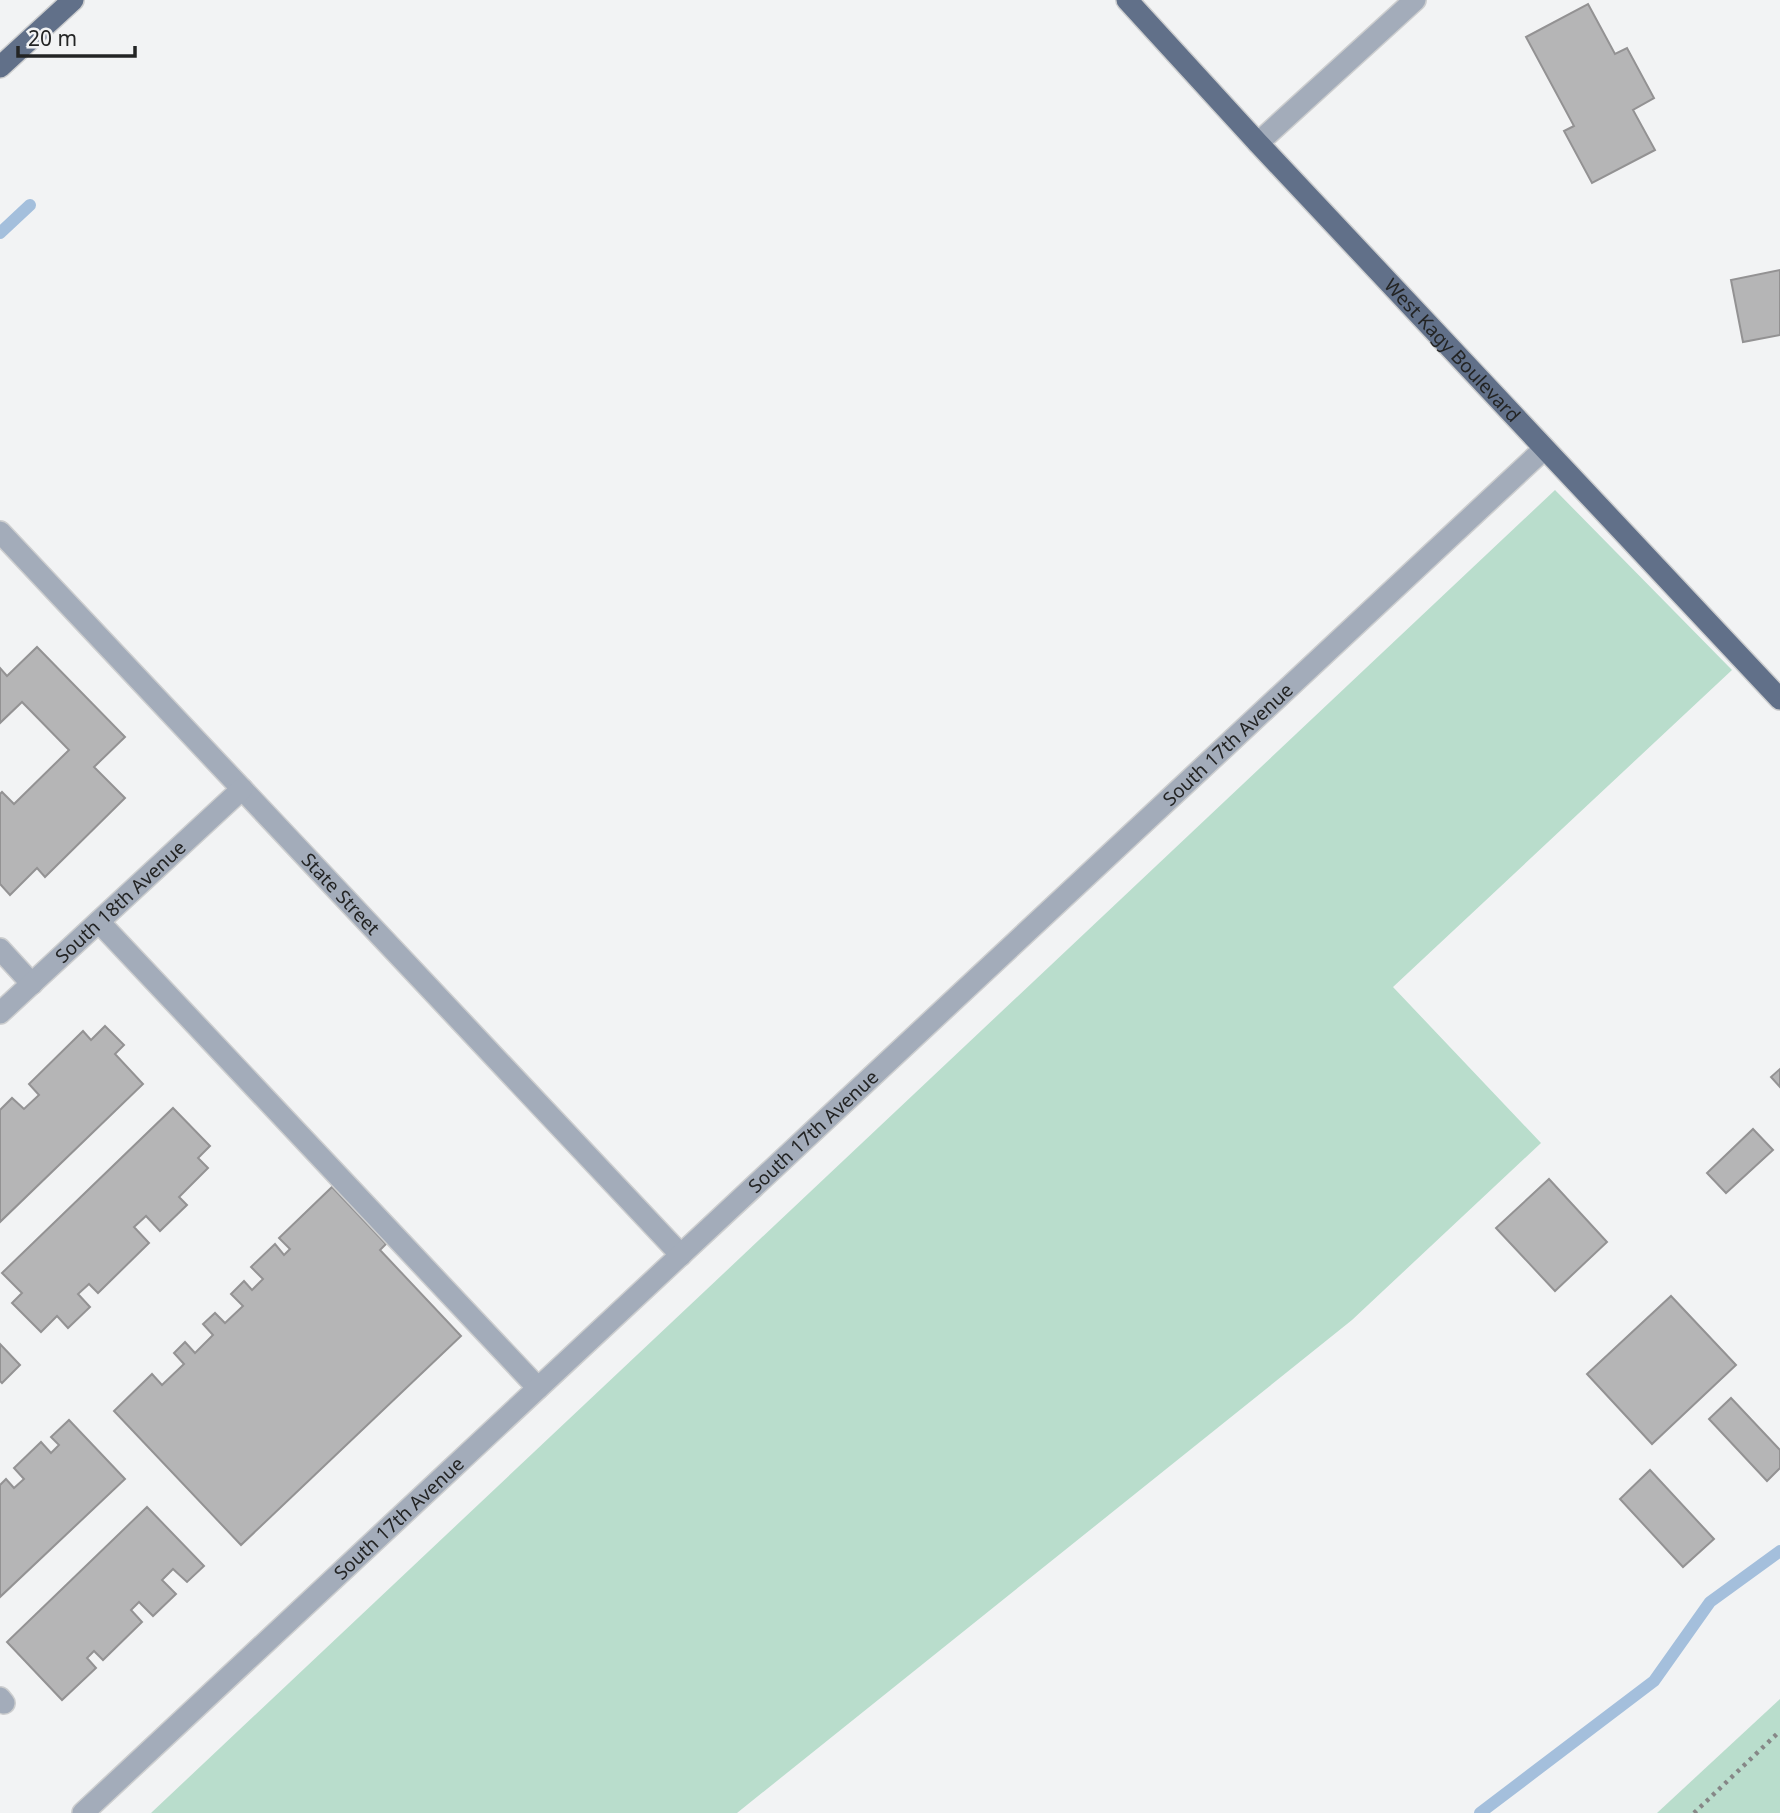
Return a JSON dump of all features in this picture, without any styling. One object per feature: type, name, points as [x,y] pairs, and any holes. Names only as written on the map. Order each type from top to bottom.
[{"type":"main road","points":[[0,66],[72,0]]},
{"type":"main road","name":"West Kagy Boulevard","points":[[1128,0],[1258,143],[1780,699]]},
{"type":"street","points":[[1258,143],[1415,0]]},
{"type":"street","name":"South 17th Avenue","points":[[83,1813],[1544,449]]},
{"type":"street","name":"State Street","points":[[0,532],[681,1255]]},
{"type":"street","name":"South 18th Avenue","points":[[0,1013],[242,789]]},
{"type":"street","points":[[99,922],[538,1388]]},
{"type":"street","points":[[0,949],[32,984]]},
{"type":"path","points":[[1694,1813],[1780,1731]]},
{"type":"green space","points":[[1555,490],[1732,670],[1393,987],[1541,1143],[1352,1320],[737,1813],[151,1813]]},
{"type":"green space","points":[[1780,1699],[1780,1813],[1657,1813]]},
{"type":"building","points":[[1588,4],[1615,54],[1627,48],[1654,98],[1633,110],[1655,150],[1592,183],[1564,131],[1574,126],[1526,37]]},
{"type":"building","points":[[1780,270],[1780,335],[1743,342],[1731,280]]},
{"type":"building","points":[[37,647],[125,737],[94,767],[125,798],[45,877],[37,868],[10,895],[0,884],[0,794],[2,792],[14,804],[69,750],[22,702],[0,723],[0,668],[7,676]]},
{"type":"building","points":[[105,1026],[124,1045],[115,1054],[143,1084],[0,1222],[0,1110],[12,1098],[24,1109],[39,1095],[29,1084],[83,1031],[91,1040]]},
{"type":"building","points":[[1780,1069],[1780,1087],[1771,1077]]},
{"type":"building","points":[[173,1108],[210,1146],[198,1158],[208,1168],[179,1197],[187,1205],[160,1231],[146,1216],[134,1227],[149,1243],[98,1293],[89,1284],[78,1294],[90,1307],[68,1328],[57,1316],[41,1332],[12,1303],[22,1293],[2,1273]]},
{"type":"building","points":[[1753,1129],[1773,1150],[1726,1193],[1707,1173]]},
{"type":"building","points":[[1549,1179],[1607,1242],[1555,1291],[1496,1228]]},
{"type":"building","points":[[332,1187],[386,1244],[380,1250],[461,1336],[241,1545],[114,1411],[152,1374],[162,1385],[184,1364],[174,1353],[185,1342],[195,1353],[213,1335],[203,1324],[215,1313],[225,1323],[243,1306],[231,1294],[244,1281],[252,1290],[263,1279],[251,1267],[275,1244],[284,1255],[290,1249],[279,1238]]},
{"type":"building","points":[[1671,1296],[1736,1365],[1652,1444],[1587,1374]]},
{"type":"building","points":[[0,1344],[20,1365],[2,1383],[0,1381]]},
{"type":"building","points":[[1731,1398],[1780,1450],[1780,1468],[1767,1481],[1709,1419]]},
{"type":"building","points":[[69,1420],[125,1479],[0,1597],[0,1485],[6,1479],[14,1488],[24,1479],[14,1468],[41,1442],[51,1453],[59,1445],[51,1437]]},
{"type":"building","points":[[1650,1470],[1714,1539],[1683,1567],[1620,1499]]},
{"type":"building","points":[[147,1507],[204,1566],[187,1582],[173,1569],[162,1580],[176,1594],[153,1616],[139,1602],[131,1610],[142,1622],[103,1660],[94,1651],[87,1658],[96,1668],[62,1700],[7,1642]]},
{"type":"waterway","points":[[0,233],[30,205]]},
{"type":"waterway","points":[[1480,1813],[1654,1681],[1710,1602],[1780,1551]]}]
